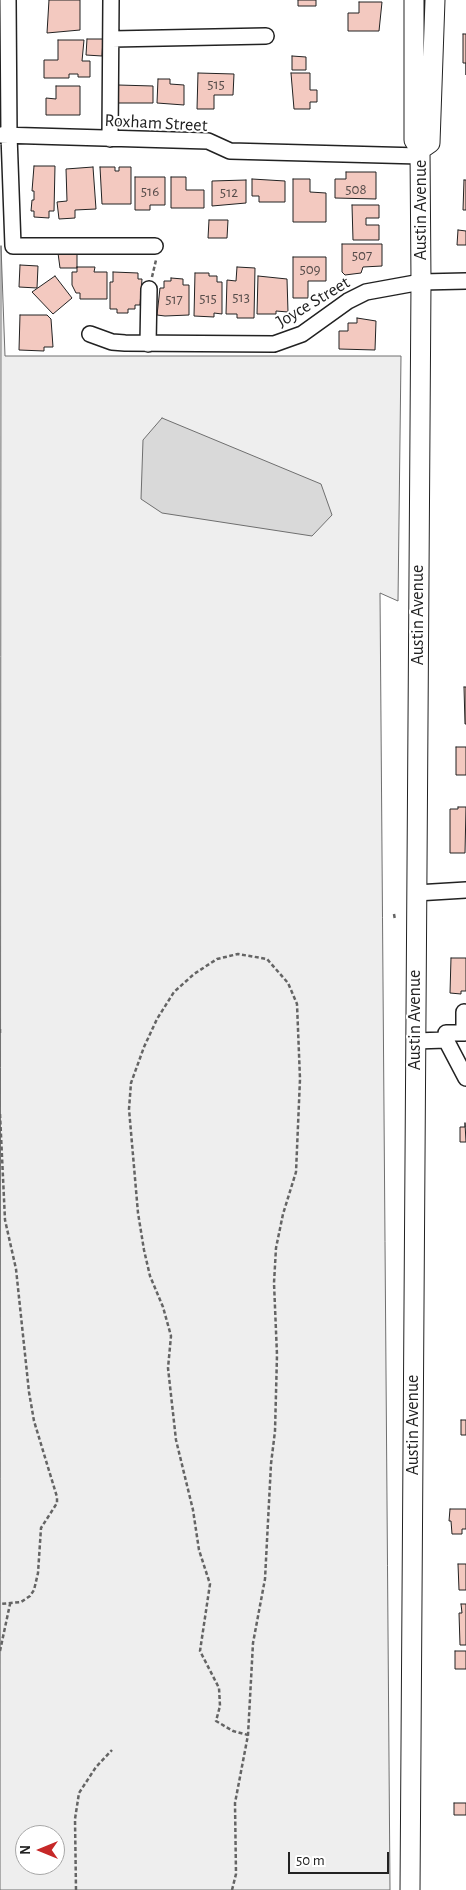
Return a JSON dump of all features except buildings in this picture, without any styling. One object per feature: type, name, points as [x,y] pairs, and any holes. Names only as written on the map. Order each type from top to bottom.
[{"type":"main road","name":"Austin Avenue","points":[[410,1890],[421,282],[420,153],[414,140],[414,0]]},
{"type":"main road","name":"Austin Avenue","points":[[420,153],[430,143],[435,0]]},
{"type":"street","points":[[8,0],[4,135],[13,246],[155,246]]},
{"type":"street","points":[[110,139],[111,0]]},
{"type":"street","points":[[112,39],[266,36]]},
{"type":"street","name":"Roxham Street","points":[[4,135],[208,141],[230,151],[420,153]]},
{"type":"street","name":"Joyce Street","points":[[90,334],[112,342],[148,344],[274,344],[302,334],[358,296],[379,288],[421,282],[466,280]]},
{"type":"street","points":[[148,344],[149,289]]},
{"type":"street","points":[[416,893],[466,890]]},
{"type":"street","points":[[464,1012],[464,1033],[446,1034],[446,1040],[466,1078]]},
{"type":"street","points":[[415,1040],[446,1040]]},
{"type":"path","points":[[149,289],[156,262],[155,246]]},
{"type":"path","points":[[394,914],[395,920]]},
{"type":"path","points":[[232,1890],[236,1874],[235,1803],[248,1735],[253,1643],[265,1579],[270,1464],[275,1431],[277,1355],[274,1283],[276,1248],[283,1214],[296,1172],[300,1079],[297,1004],[288,983],[266,959],[238,954],[217,959],[194,974],[174,992],[157,1019],[144,1047],[131,1083],[129,1109],[138,1213],[144,1250],[150,1276],[163,1307],[170,1336],[168,1368],[176,1440],[193,1510],[198,1550],[210,1584],[200,1651],[218,1688],[220,1706],[216,1721],[233,1731],[248,1735]]},
{"type":"path","points":[[0,1114],[5,1220],[16,1268],[29,1392],[34,1422],[58,1497],[57,1503],[41,1528],[38,1573],[34,1590],[30,1596],[21,1602],[0,1604]]},
{"type":"path","points":[[0,1651],[10,1604]]},
{"type":"path","points":[[76,1890],[75,1819],[79,1793],[96,1767],[112,1750]]},
{"type":"shaded area","points":[[1,246],[5,356],[401,356],[398,601],[380,593],[390,1890],[0,1890]]},
{"type":"shaded area","points":[[162,418],[321,484],[332,515],[312,536],[162,513],[141,499],[143,440]]}]
